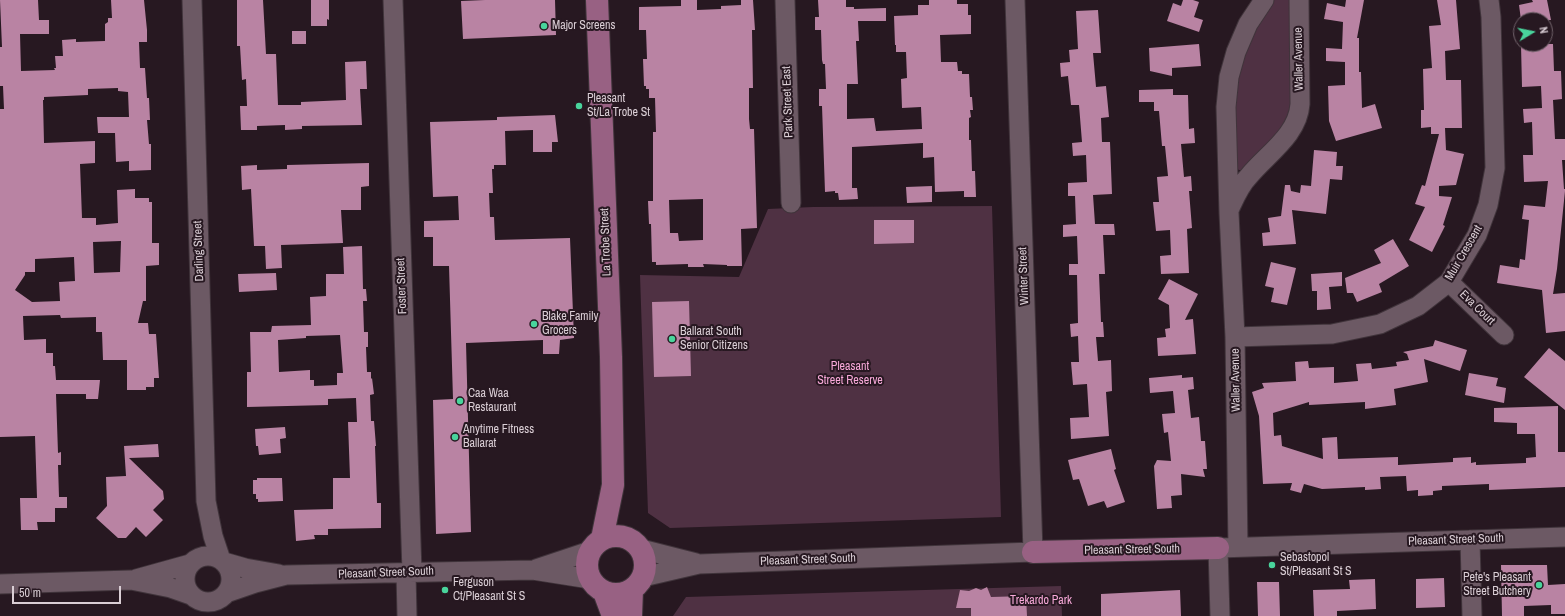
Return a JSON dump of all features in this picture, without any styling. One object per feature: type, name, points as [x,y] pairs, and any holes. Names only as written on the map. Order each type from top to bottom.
[{"type":"main road","name":"La Trobe Street","points":[[596,545],[613,485],[610,357],[597,0]]},
{"type":"main road","name":"La Trobe Street","points":[[613,485],[635,543]]},
{"type":"main road","points":[[613,616],[597,585],[587,570],[587,560],[596,545],[610,536],[619,535],[635,543],[645,557],[646,567],[638,583],[631,616]]},
{"type":"main road","name":"Pleasant Street South","points":[[1033,552],[1228,548]]},
{"type":"main road","points":[[597,585],[613,594],[623,594],[638,583]]},
{"type":"street","name":"Darling Street","points":[[192,0],[206,501],[211,529],[223,561]]},
{"type":"street","name":"Foster Street","points":[[393,0],[409,572],[407,616]]},
{"type":"street","name":"Park Street East","points":[[785,0],[792,203]]},
{"type":"street","name":"Winter Street","points":[[1015,0],[1033,552]]},
{"type":"street","name":"Waller Avenue","points":[[1220,616],[1228,548],[1235,337],[1228,214],[1226,107],[1229,77],[1236,52],[1248,24],[1264,0]]},
{"type":"street","name":"Waller Avenue","points":[[1228,214],[1242,184],[1291,131],[1298,120],[1300,104],[1299,0]]},
{"type":"street","name":"Muir Crescent","points":[[1235,337],[1332,334],[1380,324],[1418,306],[1449,282],[1477,235],[1488,205],[1495,168],[1491,17],[1489,0]]},
{"type":"street","name":"Eva Court","points":[[1449,282],[1504,335]]},
{"type":"street","name":"Darling Street","points":[[191,563],[200,535],[206,501]]},
{"type":"street","name":"Pleasant Street South","points":[[1228,548],[1565,537]]},
{"type":"street","points":[[1470,540],[1472,616]]},
{"type":"street","name":"Pleasant Street South","points":[[635,543],[699,564]]},
{"type":"street","name":"Pleasant Street South","points":[[533,570],[596,545]]},
{"type":"street","name":"Pleasant Street South","points":[[638,583],[699,564],[1033,552]]},
{"type":"street","points":[[131,580],[191,563],[206,556],[214,557],[223,561],[231,576],[230,584],[217,616]]},
{"type":"street","name":"Pleasant Street South","points":[[223,561],[245,568],[286,575],[533,570],[597,585]]},
{"type":"street","points":[[191,563],[186,572],[186,588],[203,616]]},
{"type":"street","name":"Pleasant Street South","points":[[225,595],[250,584],[286,575]]},
{"type":"street","points":[[0,584],[131,580],[171,588],[208,602],[215,601],[225,595]]},
{"type":"green space","points":[[1274,0],[1290,0],[1292,103],[1289,121],[1242,170],[1239,170],[1236,168],[1234,106],[1242,59],[1263,14]]},
{"type":"green space","name":"Pleasant Street Reserve","points":[[992,206],[1001,517],[670,528],[648,513],[640,275],[739,277],[768,209],[813,207]]},
{"type":"green space","name":"Trekardo Park","points":[[1061,586],[1062,616],[673,616],[686,597]]},
{"type":"building","points":[[0,0],[38,0],[39,20],[49,20],[49,34],[20,34],[21,71],[55,70],[55,56],[63,56],[62,40],[76,39],[76,42],[105,41],[105,24],[108,22],[108,18],[112,18],[111,0],[144,0],[147,42],[139,42],[140,68],[145,68],[147,98],[149,98],[150,120],[147,120],[149,144],[151,144],[151,170],[129,171],[129,161],[116,162],[115,133],[98,133],[97,117],[129,117],[128,92],[118,91],[118,88],[88,89],[88,95],[44,97],[44,143],[95,141],[95,163],[80,164],[82,218],[96,218],[96,225],[118,223],[117,190],[135,189],[135,198],[149,198],[149,202],[152,202],[152,243],[159,243],[159,265],[146,266],[146,301],[143,301],[138,323],[148,323],[149,334],[156,334],[159,378],[154,378],[154,387],[146,387],[146,390],[127,390],[127,360],[103,360],[102,332],[96,332],[96,317],[61,318],[60,315],[23,316],[24,340],[46,339],[46,353],[53,353],[53,366],[55,366],[56,380],[100,380],[98,399],[86,399],[86,394],[56,394],[58,453],[61,452],[61,465],[58,465],[59,497],[67,497],[67,508],[55,508],[55,522],[37,522],[38,530],[21,530],[20,498],[37,498],[35,436],[0,437],[0,109],[4,109],[3,86],[0,86],[0,47],[2,47]],"holes":[[[121,241],[120,272],[94,273],[93,242]],[[74,257],[75,281],[59,282],[60,301],[32,302],[15,290],[25,275],[25,272],[35,272],[35,259]]]},
{"type":"building","points":[[237,0],[263,0],[266,54],[276,54],[278,105],[301,105],[301,102],[346,100],[345,62],[366,61],[367,89],[360,89],[362,125],[302,126],[302,129],[285,130],[285,125],[257,126],[257,130],[241,130],[240,106],[247,106],[246,79],[242,80],[240,46],[237,46]]},
{"type":"building","points":[[311,0],[329,0],[329,20],[327,19],[327,26],[311,26]]},
{"type":"building","points":[[555,0],[556,35],[463,39],[461,1]]},
{"type":"building","points":[[681,0],[697,0],[697,10],[721,9],[721,6],[741,5],[741,0],[753,0],[755,30],[752,30],[753,88],[749,88],[749,119],[750,129],[754,129],[757,228],[741,229],[742,266],[703,264],[704,267],[688,267],[688,264],[656,265],[656,262],[652,262],[651,224],[649,224],[648,201],[653,201],[653,132],[656,132],[655,98],[649,98],[649,89],[646,89],[646,86],[644,86],[643,59],[647,59],[646,30],[639,30],[639,7],[681,6]],"holes":[[[703,199],[703,240],[679,241],[678,233],[670,233],[669,200]]]},
{"type":"building","points":[[818,0],[846,0],[846,7],[854,7],[854,9],[886,8],[886,21],[858,21],[859,41],[856,41],[858,84],[847,84],[847,119],[874,118],[876,131],[922,129],[921,107],[902,108],[901,79],[907,78],[906,52],[896,52],[894,16],[918,15],[918,5],[929,5],[929,0],[957,0],[957,4],[968,4],[968,15],[971,15],[971,34],[940,35],[941,62],[957,62],[958,71],[962,71],[962,74],[969,74],[970,97],[972,97],[973,110],[970,110],[971,117],[969,118],[969,140],[971,140],[972,171],[975,171],[976,197],[964,197],[964,191],[935,192],[934,157],[923,158],[923,143],[852,147],[852,188],[857,188],[858,199],[839,200],[838,193],[835,193],[835,191],[825,192],[822,106],[819,106],[819,89],[826,89],[825,64],[823,64],[822,60],[821,30],[815,30],[815,17],[819,17]]},
{"type":"building","points":[[1183,0],[1193,0],[1199,2],[1194,17],[1203,20],[1199,32],[1167,21],[1173,3],[1181,6]]},
{"type":"building","points":[[1346,0],[1364,0],[1357,38],[1359,38],[1359,72],[1361,72],[1362,108],[1375,104],[1382,128],[1336,141],[1329,121],[1328,86],[1345,85],[1345,62],[1326,61],[1326,48],[1342,49],[1343,22],[1324,19],[1327,3],[1345,7]]},
{"type":"building","points":[[1437,0],[1456,0],[1460,49],[1445,51],[1446,80],[1461,80],[1462,128],[1445,128],[1446,150],[1464,154],[1456,185],[1439,186],[1439,196],[1452,197],[1443,225],[1445,226],[1432,252],[1409,240],[1425,207],[1415,204],[1422,185],[1425,186],[1439,134],[1431,134],[1431,127],[1421,128],[1421,110],[1424,110],[1423,69],[1432,68],[1429,26],[1441,25]]},
{"type":"building","points":[[1532,0],[1547,0],[1549,12],[1520,12],[1519,5],[1533,2]]},
{"type":"building","points":[[1098,10],[1101,53],[1093,53],[1096,87],[1106,86],[1109,117],[1101,118],[1102,142],[1110,142],[1112,194],[1093,195],[1095,224],[1114,224],[1115,235],[1103,235],[1105,274],[1099,274],[1101,322],[1103,322],[1104,337],[1096,337],[1098,361],[1111,360],[1112,391],[1106,392],[1109,436],[1071,439],[1070,418],[1089,417],[1087,384],[1073,385],[1071,362],[1079,362],[1078,336],[1071,337],[1070,324],[1078,323],[1077,275],[1069,275],[1069,264],[1078,264],[1077,236],[1063,237],[1063,225],[1076,224],[1075,196],[1068,196],[1068,183],[1087,182],[1086,155],[1073,156],[1072,143],[1082,142],[1079,105],[1071,105],[1068,76],[1061,77],[1060,63],[1070,62],[1069,50],[1078,49],[1076,11]]},
{"type":"building","points":[[292,31],[306,31],[306,44],[292,44]]},
{"type":"building","points":[[1199,44],[1201,66],[1172,68],[1172,76],[1150,71],[1149,48]]},
{"type":"building","points":[[1553,44],[1554,71],[1561,71],[1562,99],[1553,100],[1555,139],[1565,139],[1565,160],[1562,160],[1565,191],[1553,294],[1565,293],[1565,331],[1546,333],[1542,290],[1497,283],[1500,265],[1519,268],[1520,259],[1525,260],[1529,220],[1522,219],[1524,205],[1545,207],[1548,181],[1524,182],[1523,155],[1533,155],[1532,122],[1524,123],[1523,109],[1542,108],[1541,86],[1522,87],[1521,52],[1553,52]]},
{"type":"building","points":[[1173,89],[1173,95],[1188,95],[1189,129],[1194,128],[1195,143],[1181,144],[1184,177],[1191,176],[1192,191],[1189,191],[1192,228],[1187,229],[1189,273],[1161,274],[1160,256],[1171,255],[1170,230],[1156,231],[1153,202],[1159,202],[1157,177],[1168,176],[1165,146],[1162,146],[1159,111],[1154,111],[1154,102],[1139,102],[1139,90]]},
{"type":"building","points":[[555,115],[558,142],[552,142],[552,152],[533,152],[533,130],[505,131],[506,165],[494,165],[494,169],[492,169],[493,193],[489,193],[490,217],[494,217],[495,240],[570,238],[574,338],[560,340],[559,354],[543,354],[543,340],[466,343],[471,532],[436,534],[433,400],[453,399],[449,266],[433,266],[433,237],[424,237],[424,221],[459,220],[458,196],[433,197],[430,122],[497,120],[497,117]]},
{"type":"building","points":[[1314,150],[1337,152],[1336,166],[1343,166],[1342,180],[1330,179],[1326,214],[1292,210],[1296,244],[1263,246],[1262,233],[1270,232],[1268,218],[1281,216],[1285,185],[1290,185],[1291,191],[1300,193],[1301,185],[1311,186]]},
{"type":"building","points":[[369,163],[369,186],[361,187],[361,210],[341,210],[343,243],[281,245],[282,268],[266,269],[265,246],[254,246],[251,189],[242,190],[241,166],[257,165],[257,170],[287,169],[287,165]]},
{"type":"building","points":[[932,186],[932,202],[907,203],[906,187]]},
{"type":"building","points":[[874,220],[914,220],[914,243],[874,244]]},
{"type":"building","points":[[1393,239],[1409,266],[1379,284],[1382,292],[1357,302],[1353,293],[1347,293],[1345,278],[1381,263],[1374,250]]},
{"type":"building","points":[[362,246],[363,289],[366,289],[367,301],[363,301],[364,332],[368,332],[368,347],[366,347],[367,372],[371,372],[374,394],[370,395],[371,421],[374,421],[377,503],[381,503],[381,528],[328,529],[328,535],[314,535],[315,539],[296,541],[294,510],[333,509],[333,478],[350,478],[348,422],[357,422],[356,398],[328,399],[328,405],[247,407],[247,372],[251,372],[250,332],[271,332],[272,326],[311,325],[310,297],[326,296],[326,274],[344,274],[343,247]],"holes":[[[340,335],[343,373],[337,373],[337,385],[314,386],[314,380],[310,380],[310,370],[279,372],[278,340],[306,338],[306,336]]]},
{"type":"building","points":[[1271,262],[1296,268],[1287,305],[1271,302],[1274,288],[1265,286]]},
{"type":"building","points":[[1342,272],[1342,286],[1329,287],[1331,309],[1317,310],[1317,291],[1312,291],[1311,274]]},
{"type":"building","points":[[276,273],[277,290],[239,292],[238,274]]},
{"type":"building","points":[[1169,279],[1198,294],[1185,320],[1193,319],[1196,354],[1158,356],[1157,338],[1166,337],[1165,329],[1170,328],[1169,305],[1158,299]]},
{"type":"building","name":"Ballarat South Senior Citizens","points":[[689,301],[691,376],[654,377],[652,302]]},
{"type":"building","points":[[1435,340],[1467,350],[1460,371],[1424,359],[1428,382],[1394,389],[1396,405],[1365,409],[1365,402],[1309,405],[1309,402],[1273,413],[1274,436],[1281,435],[1282,446],[1323,459],[1322,438],[1337,437],[1338,459],[1398,457],[1398,465],[1453,462],[1453,458],[1471,457],[1471,463],[1476,462],[1476,465],[1526,463],[1526,458],[1536,457],[1535,434],[1517,434],[1517,423],[1494,422],[1494,408],[1558,406],[1558,452],[1565,452],[1565,487],[1489,490],[1489,484],[1442,486],[1442,490],[1433,491],[1433,495],[1418,496],[1418,490],[1407,491],[1406,476],[1380,477],[1381,489],[1365,490],[1365,487],[1322,489],[1304,484],[1301,493],[1290,490],[1292,483],[1263,484],[1259,416],[1252,392],[1264,388],[1262,383],[1296,381],[1295,362],[1308,361],[1309,368],[1334,367],[1334,383],[1358,381],[1356,364],[1371,363],[1372,369],[1397,366],[1396,362],[1409,360],[1407,354],[1403,352],[1433,346]]},
{"type":"building","points":[[1549,348],[1565,361],[1565,410],[1524,377]]},
{"type":"building","points":[[1469,373],[1498,378],[1496,386],[1506,388],[1504,403],[1465,395]]},
{"type":"building","points":[[1182,375],[1182,378],[1193,377],[1194,389],[1188,390],[1191,418],[1199,417],[1201,441],[1205,441],[1207,469],[1203,469],[1205,477],[1181,474],[1182,495],[1171,496],[1172,508],[1157,509],[1154,466],[1157,460],[1171,461],[1168,432],[1164,433],[1162,414],[1175,413],[1173,391],[1150,393],[1149,378]]},
{"type":"building","points":[[285,427],[286,438],[280,439],[281,453],[259,455],[258,446],[256,446],[255,429]]},
{"type":"building","points":[[158,444],[159,457],[129,458],[163,491],[164,499],[153,510],[163,520],[146,537],[136,527],[126,538],[118,538],[96,518],[107,506],[106,477],[126,476],[124,446]]},
{"type":"building","points":[[1111,449],[1116,469],[1114,470],[1125,502],[1107,508],[1104,501],[1088,506],[1079,479],[1073,480],[1068,460]]},
{"type":"building","points":[[257,478],[282,478],[283,501],[258,502],[258,499],[256,499],[256,494],[253,494],[253,480],[257,480]]},
{"type":"building","points":[[1501,565],[1547,565],[1548,585],[1565,584],[1565,614],[1551,614],[1551,605],[1524,606],[1524,616],[1502,616]]},
{"type":"building","points":[[1444,578],[1445,607],[1416,608],[1416,579]]},
{"type":"building","points":[[1375,579],[1376,609],[1337,611],[1337,616],[1314,616],[1313,590],[1350,589],[1349,580]]},
{"type":"building","points":[[1257,582],[1279,582],[1280,616],[1258,616]]},
{"type":"building","points":[[987,587],[991,597],[1026,596],[1027,616],[971,616],[971,608],[956,608],[960,590],[969,591],[976,588],[981,590]]},
{"type":"building","points":[[1180,590],[1181,616],[1101,616],[1101,594]]},
{"type":"place","name":"Major Screens","points":[[544,26]]},
{"type":"place","name":"Pleasant St/La Trobe St","points":[[579,106]]},
{"type":"place","name":"Blake Family Grocers","points":[[534,324]]},
{"type":"place","name":"Ballarat South Senior Citizens","points":[[672,339]]},
{"type":"place","name":"Caa Waa Restaurant","points":[[460,401]]},
{"type":"place","name":"Anytime Fitness Ballarat","points":[[455,437]]},
{"type":"place","name":"Sebastopol St/Pleasant St S","points":[[1272,565]]},
{"type":"place","name":"Pete's Pleasant Street Butchery","points":[[1539,585]]},
{"type":"place","name":"Ferguson Ct/Pleasant St S","points":[[445,590]]}]
